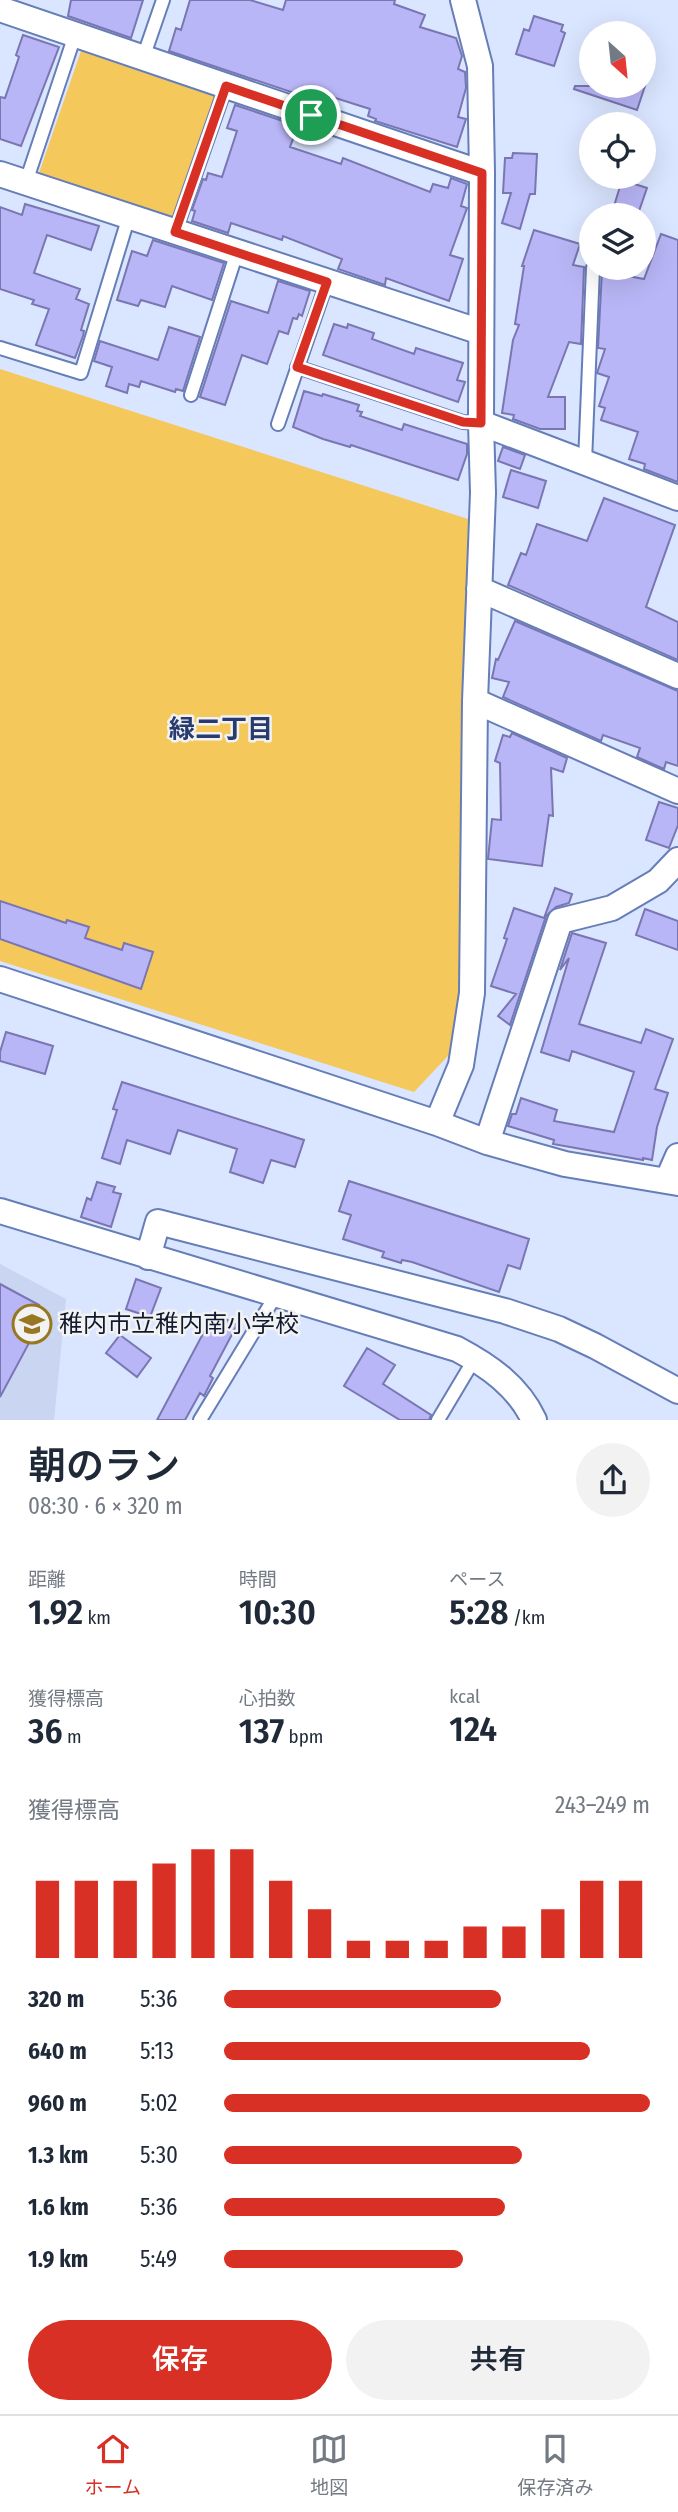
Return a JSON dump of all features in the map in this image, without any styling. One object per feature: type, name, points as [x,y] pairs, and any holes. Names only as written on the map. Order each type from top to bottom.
[{"type":"street","points":[[437,1123],[461,1065],[472,993],[475,701],[484,493],[481,423],[480,66],[463,0]]},
{"type":"street","points":[[0,9],[482,173]]},
{"type":"street","points":[[0,174],[481,332]]},
{"type":"street","points":[[481,423],[678,498]]},
{"type":"street","points":[[479,589],[678,676]]},
{"type":"street","points":[[475,701],[678,791]]},
{"type":"street","points":[[487,1142],[561,921],[612,908],[658,880],[678,860]]},
{"type":"street","points":[[0,979],[437,1123],[487,1142],[565,1164],[672,1182],[678,1156]]},
{"type":"street","points":[[0,1211],[457,1349],[495,1371],[514,1389],[534,1420]]},
{"type":"street","points":[[148,1256],[158,1222],[505,1311],[559,1329],[596,1346],[678,1391]]},
{"type":"lane","points":[[144,58],[163,0]]},
{"type":"lane","points":[[26,182],[75,35]]},
{"type":"lane","points":[[175,232],[226,86]]},
{"type":"lane","points":[[0,348],[81,373],[129,216]]},
{"type":"lane","points":[[191,395],[237,252]]},
{"type":"lane","points":[[585,462],[593,280]]},
{"type":"lane","points":[[278,424],[327,282]]},
{"type":"lane","points":[[297,367],[463,422],[481,423]]},
{"type":"lane","points":[[200,1420],[276,1296]]},
{"type":"lane","points":[[438,1420],[475,1358]]},
{"type":"shaded area","points":[[81,51],[216,97],[174,219],[39,173]]},
{"type":"shaded area","points":[[0,369],[468,519],[462,1041],[414,1092],[0,961]]},
{"type":"shaded area","name":"稚内市立稚内南小学校","points":[[0,1264],[66,1299],[54,1420],[0,1420]]},
{"type":"building","points":[[71,0],[143,0],[131,38],[68,16]]},
{"type":"building","points":[[190,0],[250,0],[283,10],[286,0],[395,0],[394,4],[425,15],[420,27],[456,38],[462,56],[458,69],[465,72],[466,88],[458,117],[466,119],[457,147],[375,121],[376,119],[368,116],[370,109],[326,95],[324,103],[169,51],[176,28],[181,30]]},
{"type":"building","points":[[534,16],[563,25],[561,31],[565,33],[554,66],[516,54],[524,29],[529,31]]},
{"type":"building","points":[[23,35],[59,47],[21,146],[0,139],[0,97],[5,98],[19,57],[16,55]]},
{"type":"building","points":[[601,98],[641,98],[637,110]]},
{"type":"building","points":[[235,105],[298,126],[290,147],[341,164],[343,158],[430,192],[433,184],[448,188],[451,178],[467,184],[461,206],[467,208],[450,255],[463,259],[449,301],[386,278],[385,285],[338,269],[342,259],[283,236],[282,240],[231,223],[228,233],[192,221],[195,211],[192,210],[203,179],[206,180],[208,173],[222,177],[237,131],[227,128]]},
{"type":"building","points":[[513,153],[537,154],[535,194],[530,194],[520,229],[502,223],[511,193],[503,193],[505,158],[512,158]]},
{"type":"building","points":[[619,189],[647,189],[642,203],[615,203]]},
{"type":"building","points":[[25,204],[99,226],[91,250],[47,235],[34,273],[80,289],[76,299],[89,304],[81,330],[84,331],[83,336],[75,358],[36,345],[49,309],[32,304],[34,300],[0,289],[0,207],[22,215]]},
{"type":"building","points":[[534,230],[579,244],[573,265],[579,266],[579,280],[583,280],[581,344],[569,342],[548,397],[565,397],[565,429],[540,429],[513,419],[514,415],[502,413],[513,340],[519,325],[515,324],[522,266]]},
{"type":"building","points":[[661,234],[678,240],[678,482],[644,469],[645,464],[629,459],[638,432],[601,420],[605,408],[599,406],[609,377],[597,373],[605,349],[598,348],[602,280],[656,280],[656,247]]},
{"type":"building","points":[[153,240],[224,263],[212,300],[172,286],[165,307],[141,300],[138,306],[117,300],[132,251],[147,256]]},
{"type":"building","points":[[278,281],[310,291],[302,316],[299,314],[297,319],[293,318],[288,334],[279,331],[267,364],[242,355],[225,405],[200,397],[231,301],[268,313]]},
{"type":"building","points":[[334,324],[347,328],[348,324],[374,333],[372,339],[414,354],[416,348],[463,363],[457,380],[465,382],[458,402],[323,355]]},
{"type":"building","points":[[169,327],[200,337],[183,391],[176,389],[175,392],[141,381],[139,387],[129,384],[127,393],[106,386],[112,367],[94,361],[100,341],[158,360]]},
{"type":"building","points":[[304,391],[359,405],[357,411],[362,412],[360,416],[402,430],[404,424],[467,444],[467,454],[458,480],[351,445],[350,447],[323,439],[293,427]]},
{"type":"building","points":[[503,447],[525,455],[520,469],[498,461]]},
{"type":"building","points":[[511,470],[546,481],[538,508],[503,497]]},
{"type":"building","points":[[604,498],[675,525],[646,607],[678,622],[678,660],[508,585],[521,553],[526,555],[537,524],[587,541]]},
{"type":"building","points":[[515,621],[678,691],[678,766],[666,762],[664,769],[637,757],[640,748],[603,735],[601,741],[503,697],[509,682],[492,678],[496,659],[498,660]]},
{"type":"building","points":[[512,733],[567,758],[563,772],[551,768],[553,816],[549,815],[542,866],[488,859],[492,819],[501,820],[500,763],[495,761],[503,735],[510,737]]},
{"type":"building","points":[[659,802],[678,808],[678,825],[669,848],[646,840]]},
{"type":"building","points":[[555,888],[572,894],[569,903],[556,907],[546,916],[510,1025],[498,1016],[516,994],[491,986],[507,939],[504,938],[514,908],[544,918]]},
{"type":"building","points":[[0,901],[66,923],[67,920],[89,927],[85,938],[122,950],[124,943],[153,952],[141,989],[0,939]]},
{"type":"building","points":[[645,909],[678,921],[678,950],[636,935]]},
{"type":"building","points":[[572,933],[606,943],[579,1024],[641,1043],[646,1029],[673,1039],[655,1089],[668,1093],[657,1127],[652,1160],[553,1144],[554,1140],[508,1126],[512,1114],[516,1114],[521,1098],[557,1110],[554,1121],[614,1132],[634,1072],[572,1051],[569,1061],[541,1052],[569,958],[560,970]]},
{"type":"building","points":[[6,1032],[53,1046],[45,1074],[0,1061]]},
{"type":"building","points":[[122,1082],[304,1140],[295,1167],[271,1160],[263,1183],[230,1172],[237,1149],[178,1130],[170,1154],[127,1140],[120,1164],[102,1158],[117,1110],[113,1109]]},
{"type":"building","points":[[349,1181],[529,1239],[520,1269],[508,1265],[499,1292],[412,1262],[402,1260],[401,1263],[382,1257],[384,1252],[343,1239],[351,1215],[339,1211]]},
{"type":"building","points":[[97,1182],[115,1187],[113,1192],[121,1194],[111,1227],[81,1217],[87,1198],[91,1200]]},
{"type":"building","points":[[136,1279],[161,1288],[150,1317],[126,1309]]},
{"type":"building","points":[[0,1284],[39,1305],[28,1326],[36,1330],[0,1397]]},
{"type":"building","points":[[214,1313],[237,1325],[210,1376],[213,1378],[204,1396],[200,1393],[185,1420],[157,1420]]},
{"type":"building","points":[[120,1335],[151,1358],[137,1377],[106,1353]]},
{"type":"building","points":[[367,1348],[395,1365],[383,1384],[431,1415],[429,1420],[400,1420],[344,1386]]},
{"type":"place","name":"稚内市立稚内南小学校","points":[[32,1324]]},
{"type":"district","name":"緑二丁目","points":[[221,729]]},
{"type":"route","points":[[226,86],[311,115],[482,173],[481,423],[463,422],[297,367],[327,282],[175,232],[226,86]]}]
